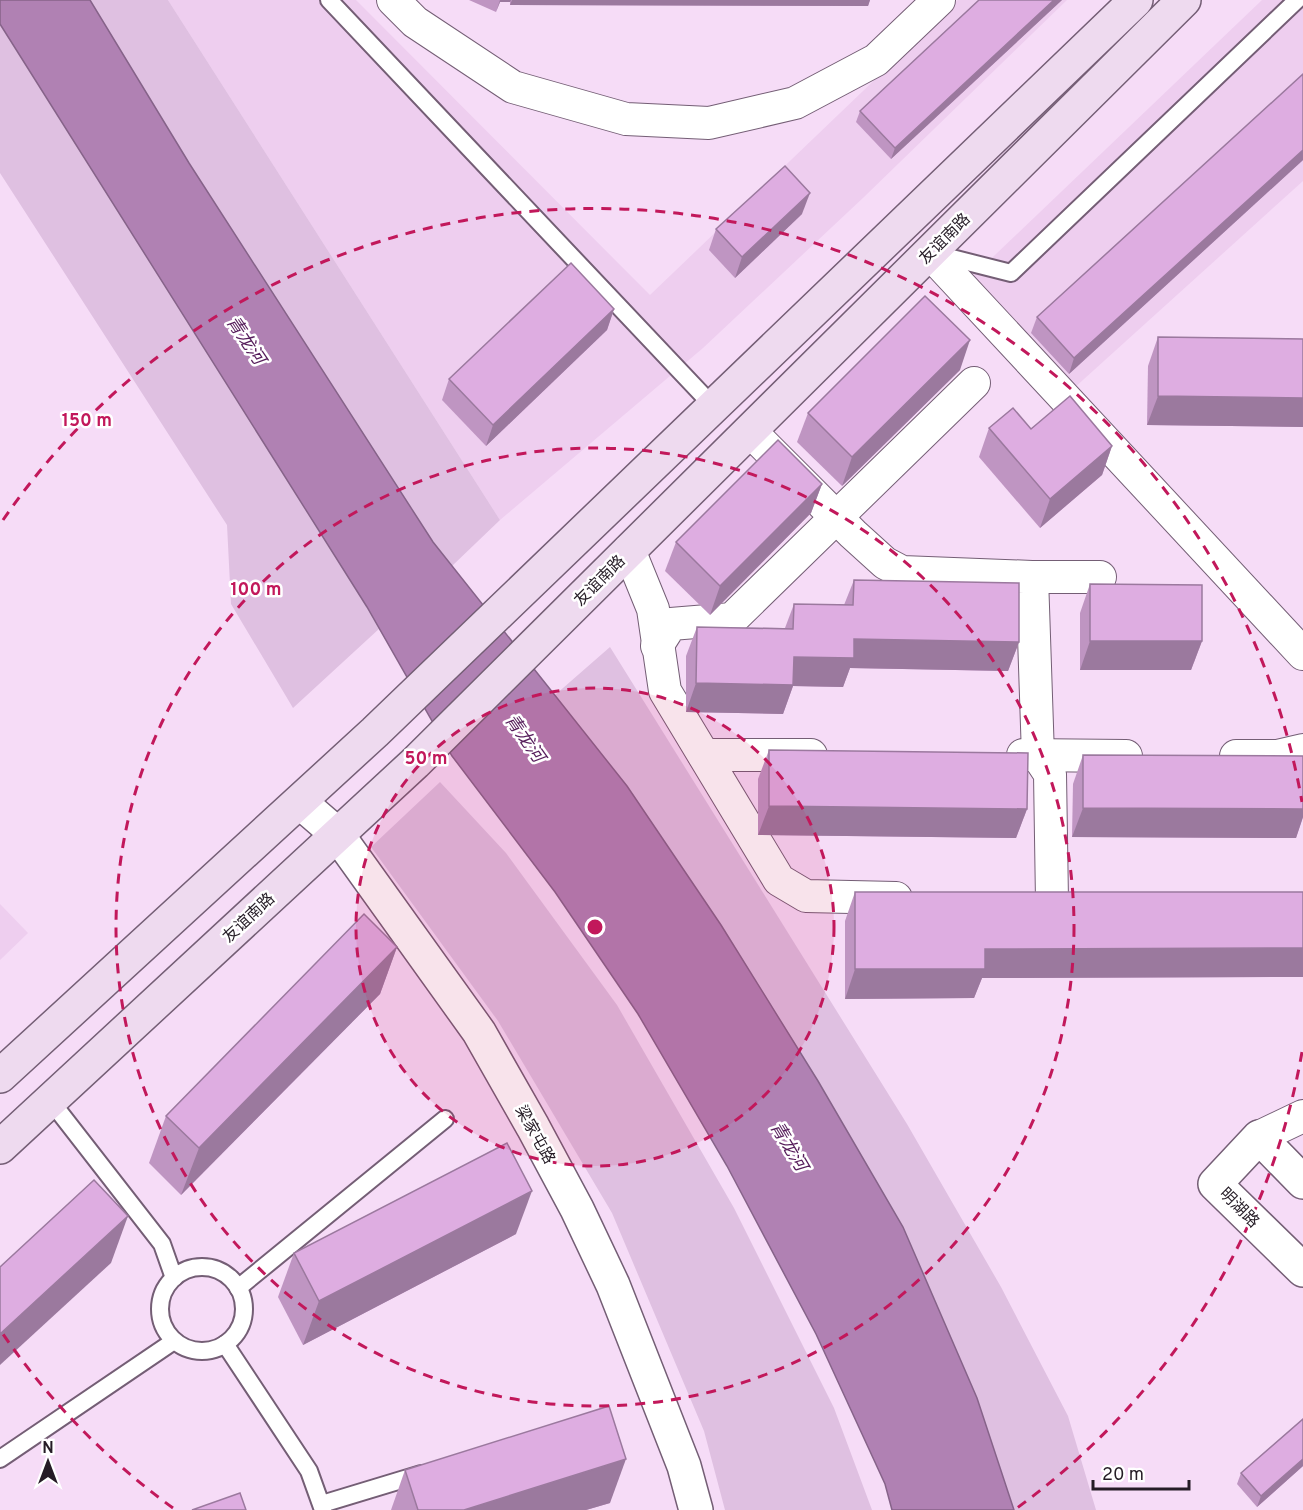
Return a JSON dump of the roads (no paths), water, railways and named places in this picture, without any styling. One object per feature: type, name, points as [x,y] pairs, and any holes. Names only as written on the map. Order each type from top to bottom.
[{"type":"main road","points":[[0,1076],[375,732],[1136,0]]},
{"type":"main road","name":"友谊南路","points":[[0,1147],[416,763],[1185,0]]},
{"type":"street","points":[[393,0],[416,22],[513,87],[626,119],[709,123],[795,103],[876,60],[939,0]]},
{"type":"street","points":[[930,253],[1303,654]]},
{"type":"street","points":[[657,646],[671,624],[732,619],[974,383]]},
{"type":"street","points":[[750,431],[885,563],[902,572],[1100,577]]},
{"type":"street","points":[[629,550],[653,609],[657,646],[666,691],[779,880],[806,896],[923,898]]},
{"type":"street","points":[[1032,577],[1038,756],[1050,774],[1040,901],[1086,901]]},
{"type":"street","points":[[1205,756],[1277,756],[1303,750]]},
{"type":"street","points":[[704,755],[836,755]]},
{"type":"street","points":[[991,755],[1158,756]]},
{"type":"street","name":"梁家屯路","points":[[300,802],[337,834],[479,1032],[577,1209],[613,1285],[650,1374],[684,1466],[696,1510]]},
{"type":"street","points":[[1303,1116],[1258,1137],[1303,1182]]},
{"type":"street","name":"明湖路","points":[[1258,1137],[1215,1184],[1303,1270]]},
{"type":"lane","points":[[330,0],[713,406]]},
{"type":"lane","points":[[930,253],[1011,273],[1297,0]]},
{"type":"lane","points":[[50,1100],[162,1244],[174,1278]]},
{"type":"lane","points":[[238,1288],[445,1119]]},
{"type":"lane","points":[[200,1267],[214,1269],[227,1275],[238,1288],[244,1310],[242,1323],[225,1344],[213,1350],[200,1351],[186,1348],[174,1341],[165,1330],[160,1316],[160,1302],[165,1289],[174,1278],[186,1270],[200,1267]]},
{"type":"lane","points":[[0,1459],[174,1341]]},
{"type":"lane","points":[[225,1344],[309,1471],[322,1507],[433,1470]]},
{"type":"water","name":"青龙河","points":[[0,0],[90,0],[189,163],[433,542],[627,786],[721,925],[818,1081],[903,1227],[977,1398],[1014,1510],[892,1510],[885,1484],[816,1334],[727,1166],[638,1014],[555,892],[452,756],[367,607],[0,24]]}]
